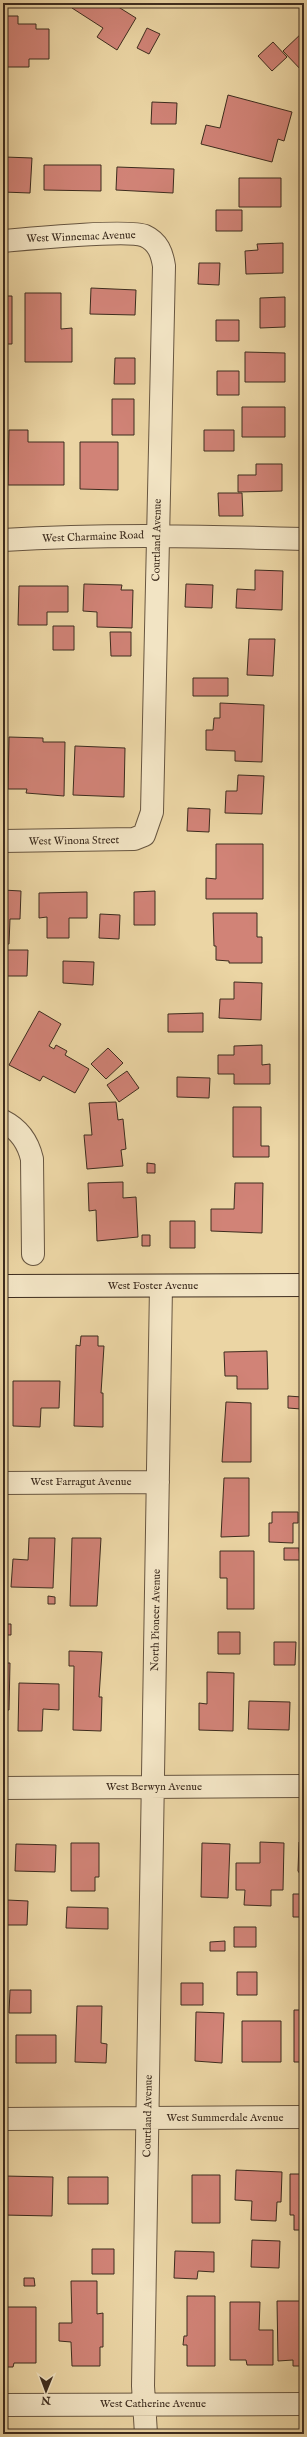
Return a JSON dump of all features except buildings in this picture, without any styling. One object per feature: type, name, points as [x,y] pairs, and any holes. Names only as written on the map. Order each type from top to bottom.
[{"type":"street","name":"West Winnemac Avenue","points":[[3,241],[124,234],[145,236],[157,244]]},
{"type":"street","name":"Courtland Avenue","points":[[144,835],[152,812],[164,266],[162,254],[157,244]]},
{"type":"street","name":"West Charmaine Road","points":[[3,540],[69,536],[157,535],[304,539]]},
{"type":"street","name":"West Winona Street","points":[[3,841],[120,841],[134,839],[144,835]]},
{"type":"street","points":[[3,1121],[20,1134],[29,1145],[32,1159],[33,1254]]},
{"type":"street","name":"West Foster Avenue","points":[[3,1286],[304,1285]]},
{"type":"street","name":"North Pioneer Avenue","points":[[151,1954],[161,1286]]},
{"type":"street","name":"West Farragut Avenue","points":[[3,1483],[158,1482]]},
{"type":"street","name":"West Berwyn Avenue","points":[[3,1788],[304,1786]]},
{"type":"street","name":"Courtland Avenue","points":[[144,2404],[151,1954]]},
{"type":"street","name":"West Summerdale Avenue","points":[[3,2119],[304,2117]]},
{"type":"street","points":[[144,2404],[146,2434]]},
{"type":"street","name":"West Catherine Avenue","points":[[3,2405],[304,2404]]}]
